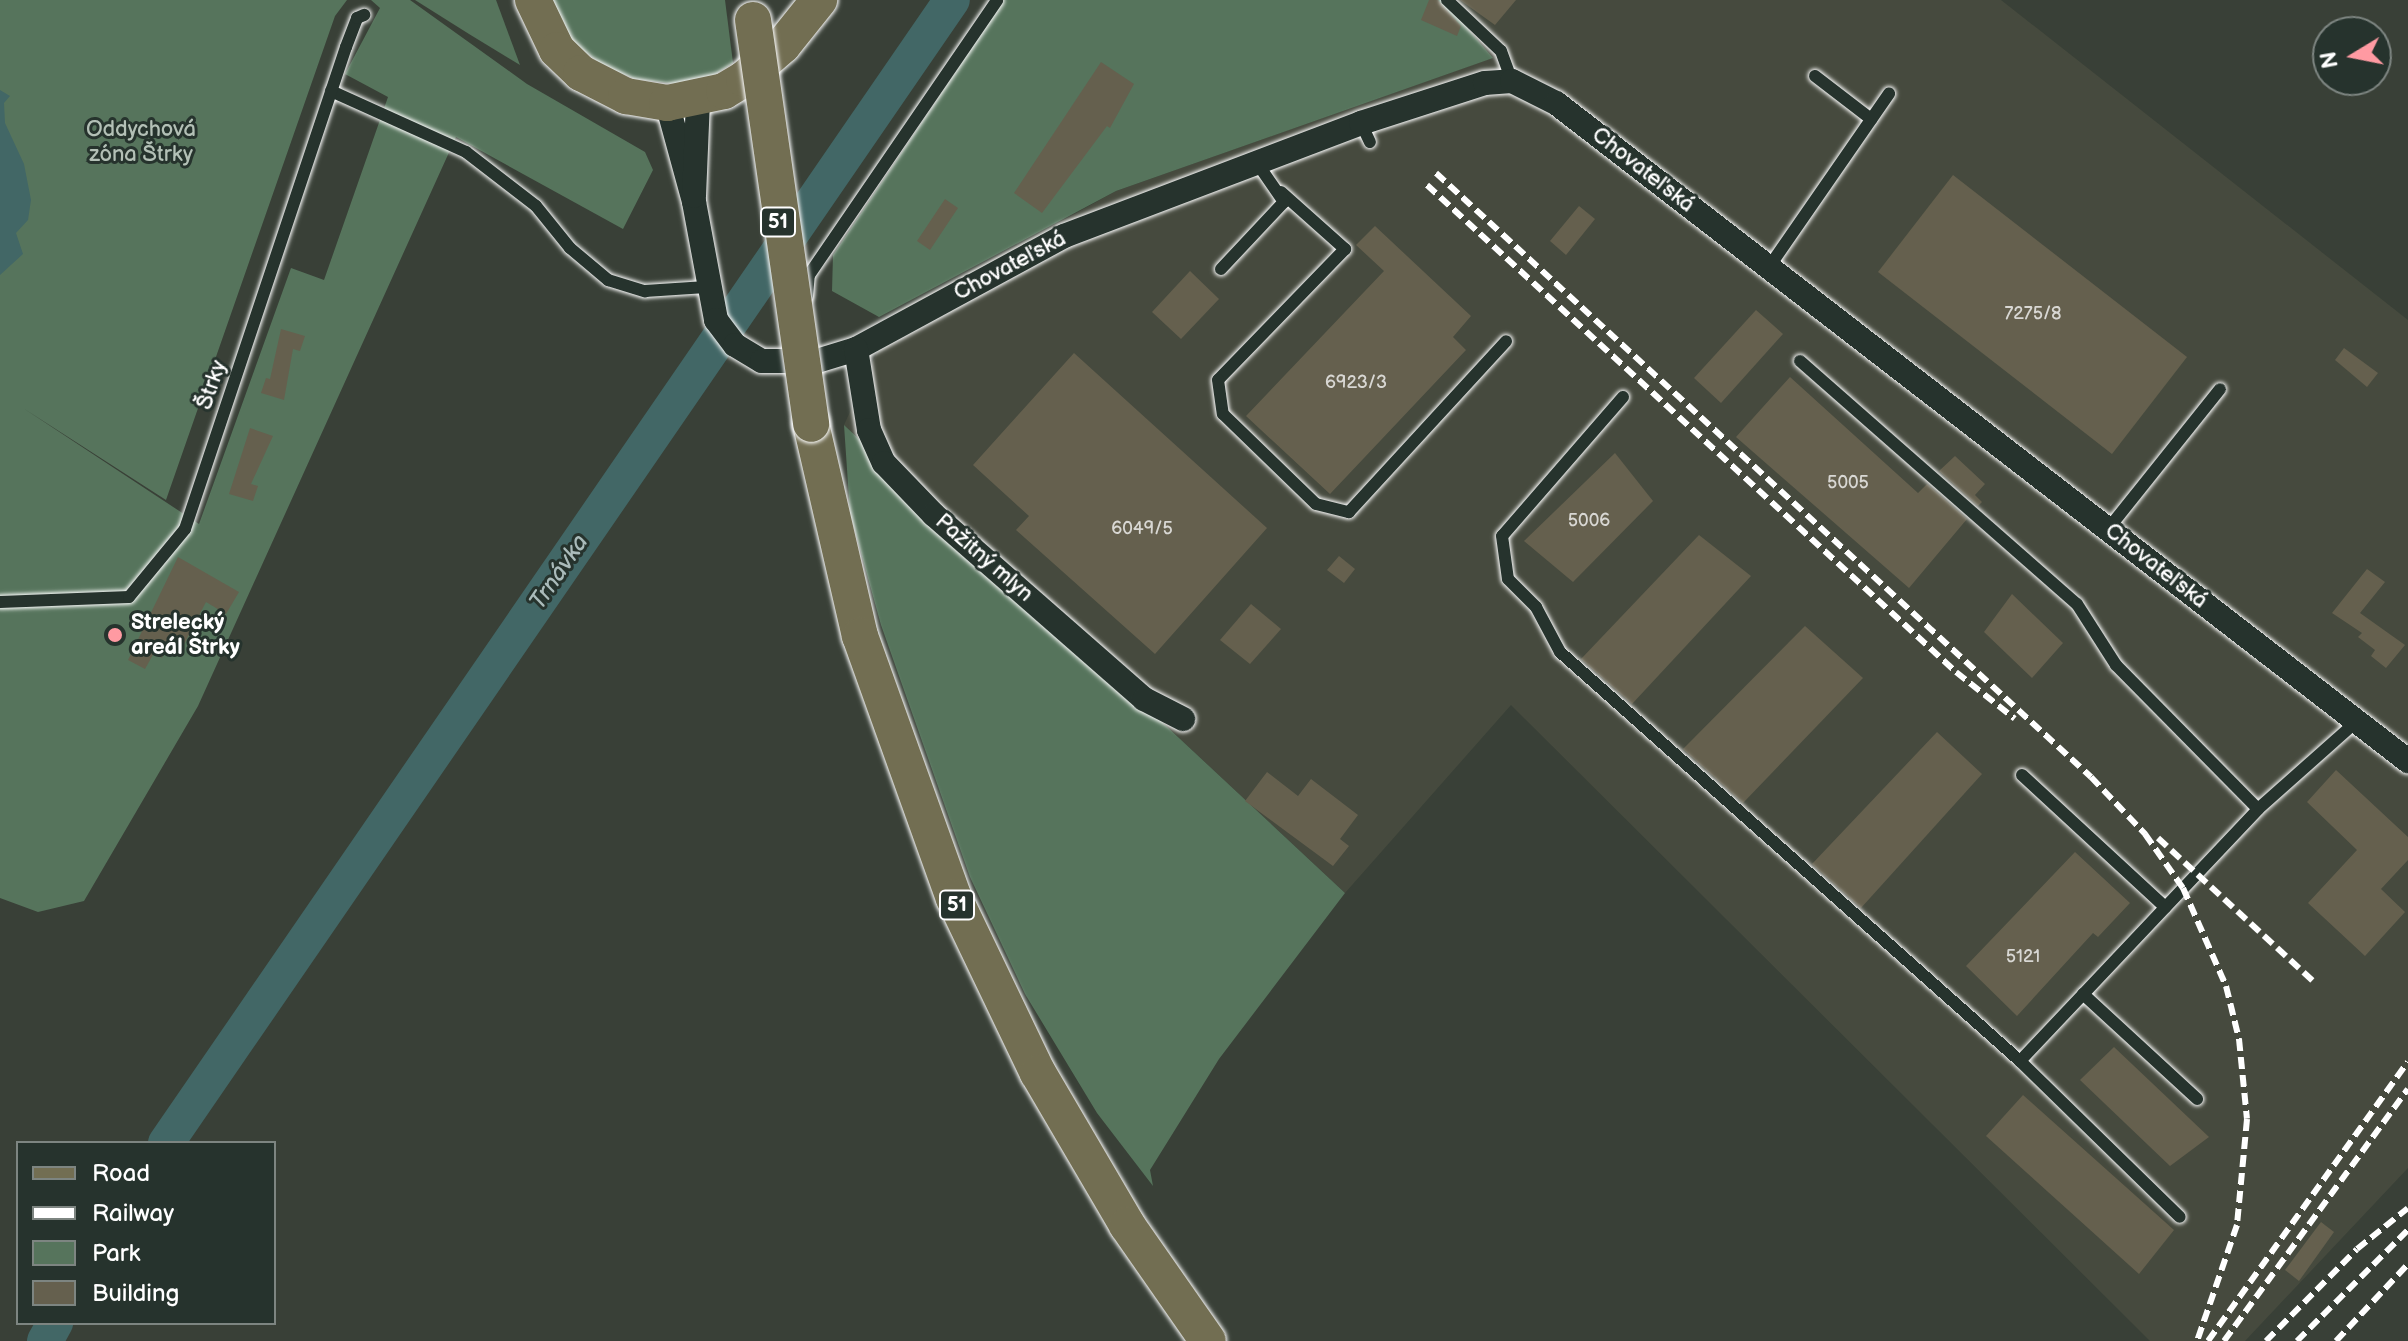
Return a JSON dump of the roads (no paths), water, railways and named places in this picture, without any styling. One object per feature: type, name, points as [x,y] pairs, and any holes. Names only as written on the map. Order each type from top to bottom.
[{"type":"main road","points":[[533,0],[557,50],[581,73],[626,96],[682,101],[744,79],[783,45],[819,0]]},
{"type":"main road","name":"51","points":[[752,10],[811,424],[863,648],[954,898],[1038,1073],[1127,1225],[1208,1341]]},
{"type":"street","name":"Chovateľská","points":[[708,298],[727,337],[762,361],[817,361],[856,349],[1064,236],[1257,163],[1366,132],[1485,83],[1512,81],[1556,103],[2408,761]]},
{"type":"street","points":[[682,101],[708,298]]},
{"type":"street","name":"Pažitný mlyn","points":[[856,349],[869,430],[884,463],[934,515],[1144,699],[1183,719]]},
{"type":"lane","points":[[807,296],[809,275],[997,0]]},
{"type":"lane","points":[[1447,0],[1501,51],[1512,81]]},
{"type":"lane","name":"Štrky","points":[[0,602],[129,597],[185,529],[346,47],[357,18],[364,15]]},
{"type":"lane","points":[[1815,76],[1871,119]]},
{"type":"lane","points":[[331,91],[466,152],[536,206],[570,248],[608,280],[645,291],[708,298]]},
{"type":"lane","points":[[1769,267],[1889,94]]},
{"type":"lane","points":[[1257,163],[1281,192],[1345,249],[1218,380],[1223,414],[1316,504],[1349,512],[1506,341]]},
{"type":"lane","points":[[1221,269],[1284,202],[1281,192]]},
{"type":"lane","points":[[1800,361],[2077,604],[2116,665],[2258,809]]},
{"type":"lane","points":[[2108,529],[2220,389]]},
{"type":"lane","points":[[1623,397],[1502,536],[1508,579],[1536,607],[1560,652],[2020,1061],[2180,1217]]},
{"type":"lane","points":[[2020,1061],[2258,809],[2357,721]]},
{"type":"lane","points":[[2022,775],[2165,907]]},
{"type":"lane","points":[[2083,994],[2197,1099]]},
{"type":"water","points":[[0,90],[10,96],[4,103],[5,123],[24,164],[31,200],[28,220],[16,233],[23,254],[0,275]]},
{"type":"waterway","name":"Trnávka","points":[[167,1141],[952,0]]},
{"type":"waterway","name":"Trnávka","points":[[45,1341],[54,1325]]},
{"type":"railway","points":[[1436,173],[2091,777],[2145,834],[2183,888],[2226,986],[2239,1039],[2247,1119],[2237,1225],[2197,1341]]},
{"type":"railway","points":[[1427,185],[1956,672],[2015,719]]},
{"type":"railway","points":[[2158,838],[2314,982]]},
{"type":"railway","points":[[2208,1341],[2408,1062]]},
{"type":"railway","points":[[2224,1341],[2408,1089]]},
{"type":"railway","points":[[2266,1341],[2357,1249],[2408,1208]]},
{"type":"railway","points":[[2297,1341],[2408,1230]]},
{"type":"railway","points":[[2336,1341],[2408,1264]]},
{"type":"place","name":"Strelecký areál Štrky","points":[[115,635]]},
{"type":"park label","name":"Oddychová zóna Štrky","points":[[141,142]]}]
